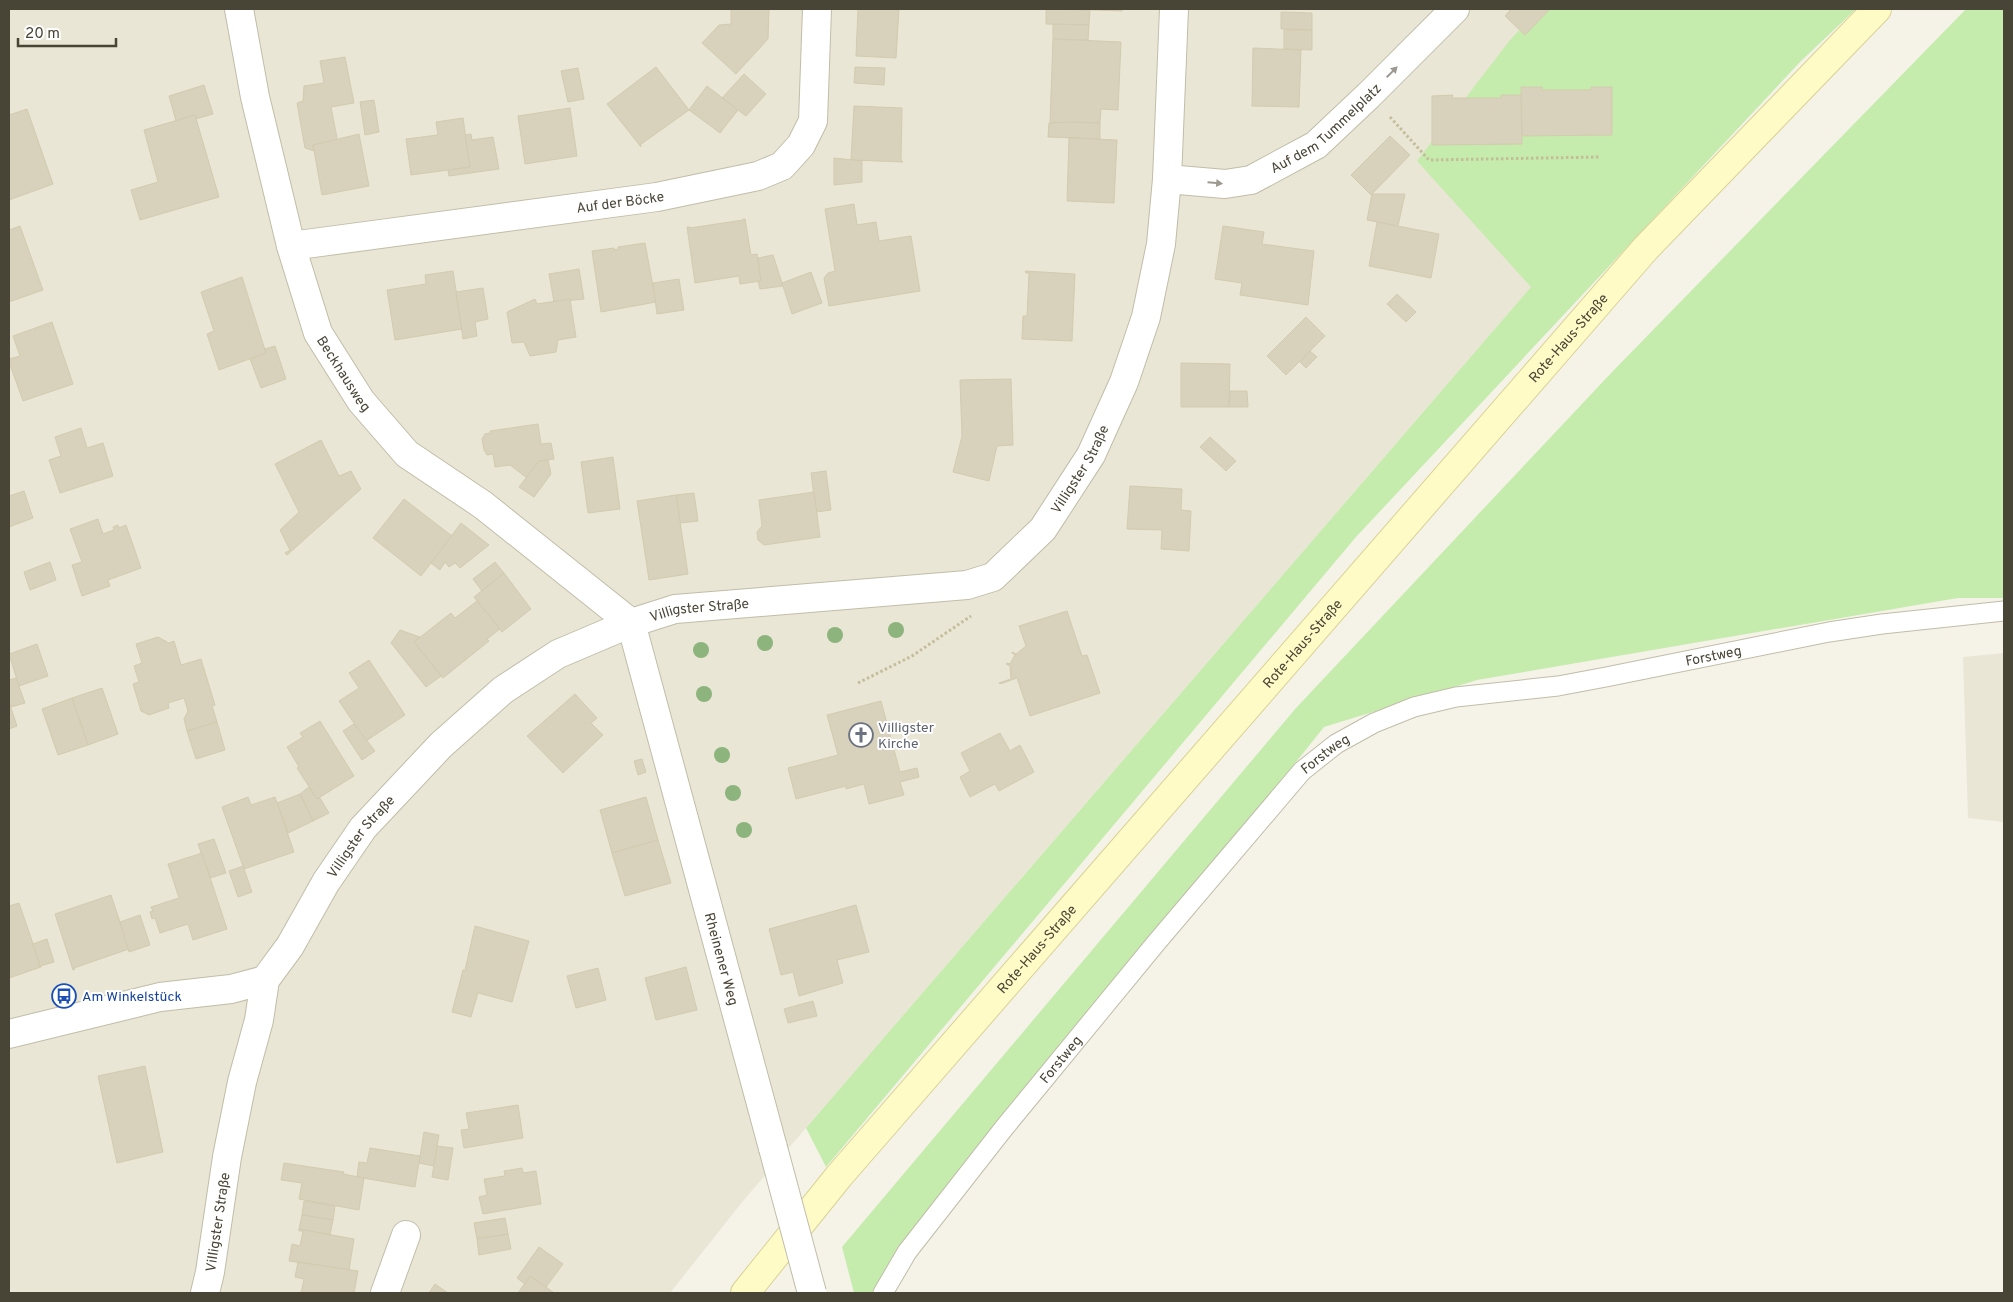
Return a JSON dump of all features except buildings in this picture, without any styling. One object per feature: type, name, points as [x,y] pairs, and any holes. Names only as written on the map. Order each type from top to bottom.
[{"type":"main road","name":"Rote-Haus-Straße","points":[[745,1293],[839,1176],[1646,248],[1877,9]]},
{"type":"street","name":"Beckhausweg","points":[[239,9],[255,97],[291,246],[318,333],[361,401],[407,454],[483,505],[631,623]]},
{"type":"street","name":"Auf der Böcke","points":[[291,246],[656,197],[758,176],[782,166],[801,145],[812,121],[817,9]]},
{"type":"street","name":"Villigster Straße","points":[[205,1293],[210,1272],[226,1157],[242,1082],[259,1020],[264,980],[290,946],[326,882],[363,828],[440,745],[502,690],[558,654],[631,623],[675,610],[967,585],[993,577],[1044,529],[1091,455],[1124,382],[1146,317],[1161,244],[1167,179],[1174,9]]},
{"type":"street","name":"Auf dem Tummelplatz","points":[[1167,179],[1225,184],[1251,180],[1316,144],[1369,96],[1456,9]]},
{"type":"street","name":"Rheinener Weg","points":[[631,623],[812,1293]]},
{"type":"street","points":[[9,1034],[160,996],[231,989],[264,980]]},
{"type":"street","points":[[386,1293],[406,1235]]},
{"type":"lane","name":"Forstweg","points":[[883,1293],[888,1281],[919,1237],[1004,1128],[1156,942],[1302,771],[1336,744],[1374,723],[1414,707],[1456,697],[1558,686],[1606,678],[1829,632],[1882,624],[2004,612]]},
{"type":"path","points":[[1369,96],[1429,160],[1600,156]]},
{"type":"path","points":[[858,684],[912,656],[974,614]]},
{"type":"shaded area","points":[[9,9],[1796,9],[1531,287],[743,1201],[670,1293],[9,1293]]},
{"type":"shaded area","points":[[2004,653],[2004,822],[1968,818],[1963,657]]},
{"type":"green space","points":[[1539,9],[1856,9],[1801,61],[1356,537],[826,1167],[806,1128],[1531,287],[1417,161],[1510,40]]},
{"type":"green space","points":[[1966,9],[2004,9],[2004,598],[1958,598],[1477,680],[1324,727],[872,1293],[854,1293],[842,1247],[1296,708],[1613,371]]},
{"type":"place","name":"Villigster Kirche","points":[[861,735]]},
{"type":"place","name":"Am Winkelstück","points":[[64,996]]}]
